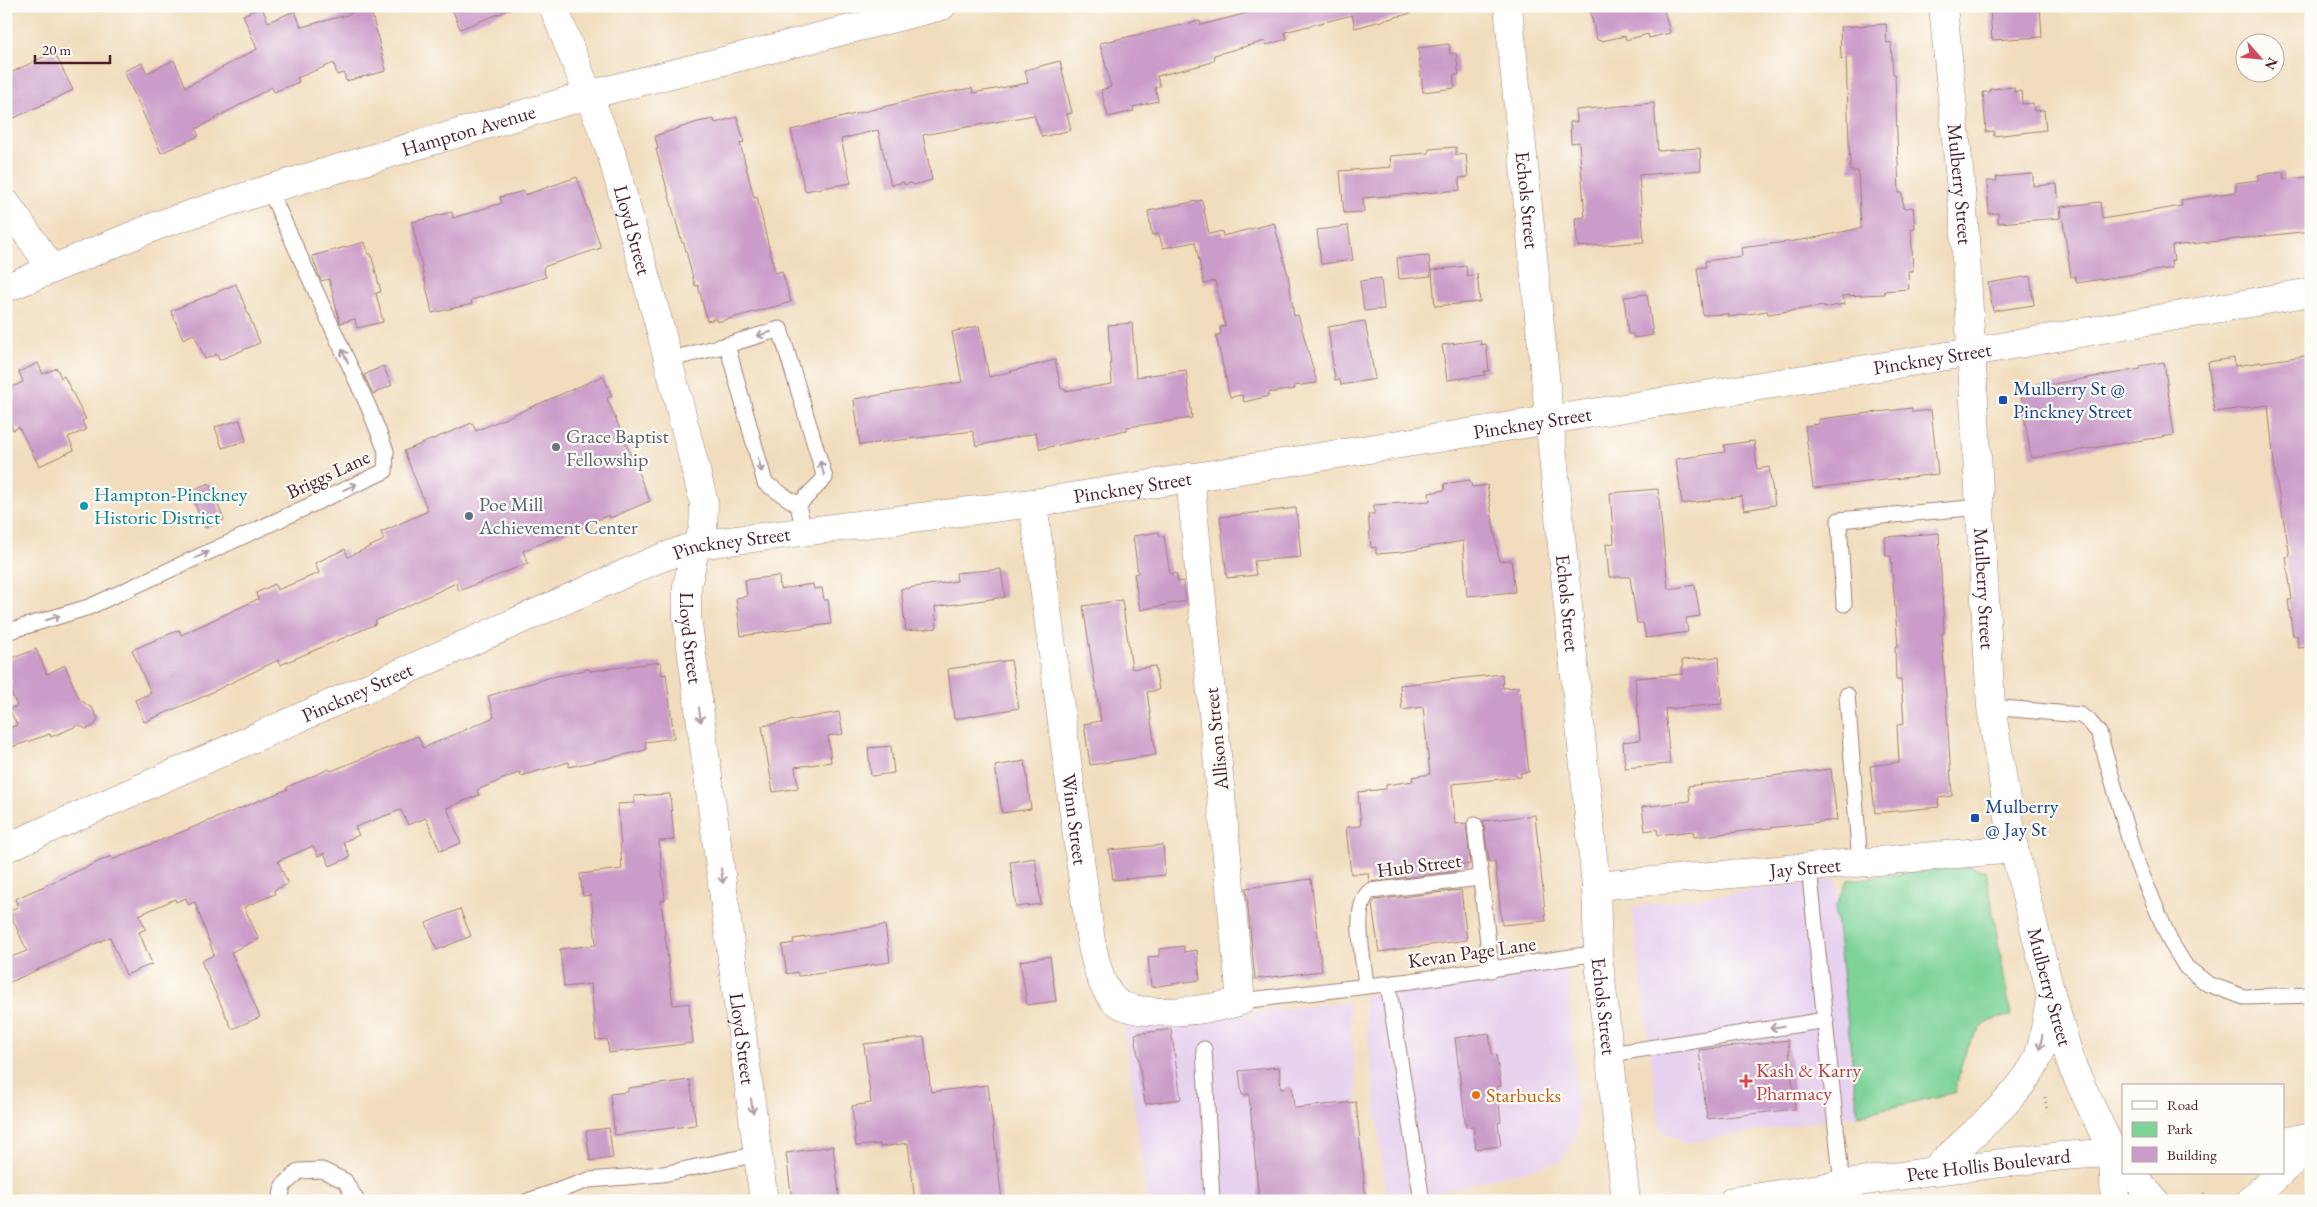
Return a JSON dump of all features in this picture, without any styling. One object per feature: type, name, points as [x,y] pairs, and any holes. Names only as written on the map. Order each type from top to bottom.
[{"type":"street","name":"Lloyd Street","points":[[553,6],[610,149],[704,504],[703,531],[696,545],[687,586],[688,617],[764,1201]]},
{"type":"street","name":"Hampton Avenue","points":[[6,288],[160,224],[269,189],[588,95],[942,6]]},
{"type":"street","name":"Echols Street","points":[[1508,6],[1596,886],[1598,953],[1611,1054],[1626,1201]]},
{"type":"street","name":"Mulberry Street","points":[[1943,6],[1964,221],[1991,707],[2014,849],[2051,994],[2072,1066],[2120,1157]]},
{"type":"street","points":[[6,203],[52,269]]},
{"type":"street","name":"Pinckney Street","points":[[6,848],[635,569],[696,545],[1033,503],[1972,352],[2311,292]]},
{"type":"street","name":"Allison Street","points":[[1190,478],[1241,1001]]},
{"type":"street","name":"Winn Street","points":[[1033,503],[1091,942],[1100,979],[1114,1001],[1146,1011],[1194,1011],[1222,1007],[1241,1001]]},
{"type":"street","name":"Jay Street","points":[[1596,886],[2014,849]]},
{"type":"street","points":[[1932,1171],[2015,1092],[2029,1076],[2039,1054],[2051,994]]},
{"type":"street","points":[[2284,1140],[2311,1138]]},
{"type":"street","points":[[2284,1169],[2311,1145]]},
{"type":"street","name":"Pete Hollis Boulevard","points":[[1733,1201],[1782,1192],[1835,1191],[1932,1171],[2062,1156],[2120,1157]]},
{"type":"street","points":[[2115,1201],[2120,1157]]},
{"type":"street","points":[[2132,1174],[2155,1201]]},
{"type":"street","points":[[2250,1201],[2279,1174]]},
{"type":"lane","name":"Briggs Lane","points":[[6,632],[89,606],[385,471],[386,451],[369,408],[269,189]]},
{"type":"lane","points":[[667,360],[780,329],[825,478],[798,506]]},
{"type":"lane","points":[[727,345],[765,483],[798,506],[804,532]]},
{"type":"lane","points":[[1844,604],[1839,520],[1980,507]]},
{"type":"lane","points":[[1847,695],[1860,863]]},
{"type":"lane","points":[[1991,707],[2080,716],[2090,721],[2099,733],[2134,856],[2170,941],[2186,967],[2208,984],[2244,997],[2311,995]]},
{"type":"lane","name":"Hub Street","points":[[1474,825],[1491,970]]},
{"type":"lane","points":[[1809,867],[1826,1020],[1835,1191]]},
{"type":"lane","name":"Hub Street","points":[[1358,986],[1360,911],[1365,895],[1370,890],[1480,878]]},
{"type":"lane","name":"Kevan Page Lane","points":[[1241,1001],[1388,984],[1598,953]]},
{"type":"lane","points":[[1388,984],[1422,1201]]},
{"type":"lane","points":[[1611,1054],[1826,1020]]},
{"type":"lane","points":[[1204,1049],[1212,1201]]},
{"type":"lane","points":[[528,1201],[589,1180],[663,1174],[758,1154]]},
{"type":"lane","points":[[280,1201],[283,1186],[299,1171],[322,1170],[345,1181],[358,1201]]},
{"type":"path","points":[[2041,1094],[2045,1097],[2052,1096]]},
{"type":"path","points":[[2045,1097],[2047,1112]]},
{"type":"path","points":[[2204,1193],[2206,1201]]},
{"type":"shaded area","points":[[1837,879],[1858,1115],[1684,1143],[1660,1130],[1632,907]]},
{"type":"shaded area","points":[[1567,966],[1579,1130],[1562,1161],[1405,1201],[1387,1201],[1363,996]]},
{"type":"shaded area","points":[[1349,1002],[1366,1201],[1147,1201],[1124,1027]]},
{"type":"green space","points":[[1966,866],[1986,871],[2011,1016],[1992,1020],[1983,1026],[1970,1042],[1962,1062],[1956,1092],[1858,1115],[1835,908],[1848,880]]},
{"type":"building","points":[[370,6],[386,71],[346,81],[344,73],[337,75],[334,63],[297,78],[299,82],[274,92],[272,87],[196,129],[199,136],[161,153],[124,71],[142,63],[147,73],[174,60],[186,87],[257,49],[243,15],[262,7],[268,22],[295,11],[301,27],[351,14],[349,10]]},
{"type":"building","points":[[451,6],[513,6],[514,8],[460,29]]},
{"type":"building","points":[[1254,6],[1410,6],[1411,13],[1355,28],[1352,15],[1285,32],[1287,39],[1266,45],[1265,41],[1214,55],[1215,60],[1206,64],[1157,76],[1160,86],[1155,87],[1158,101],[1133,107],[1134,111],[1108,117],[1101,90],[1111,87],[1100,43],[1200,21],[1201,25],[1255,11]]},
{"type":"building","points":[[1589,6],[1663,6],[1670,33],[1649,38],[1648,34],[1626,40],[1625,36],[1602,41],[1597,40]]},
{"type":"building","points":[[2040,6],[2042,37],[1992,40],[1990,7]]},
{"type":"building","points":[[1886,24],[1887,43],[1891,42],[1893,74],[1895,74],[1899,193],[1902,193],[1903,208],[1913,207],[1915,228],[1911,229],[1913,271],[1908,271],[1909,289],[1884,291],[1885,294],[1842,296],[1844,304],[1824,308],[1824,306],[1768,314],[1767,311],[1729,317],[1729,314],[1703,315],[1697,268],[1706,267],[1705,261],[1742,256],[1741,248],[1809,239],[1861,228],[1858,171],[1850,171],[1846,58],[1841,59],[1840,27]]},
{"type":"building","points":[[1449,44],[1450,54],[1456,53],[1459,75],[1453,75],[1455,88],[1423,92],[1418,48]]},
{"type":"building","points":[[54,52],[73,90],[6,122],[6,75]]},
{"type":"building","points":[[1060,61],[1072,113],[1067,114],[1071,130],[1042,137],[1034,115],[923,135],[932,180],[913,185],[912,183],[904,185],[904,182],[891,185],[878,130],[841,139],[851,183],[805,191],[791,130],[927,96],[972,88],[973,93],[1028,83],[1025,70]]},
{"type":"building","points":[[2014,87],[2014,92],[2021,91],[2022,104],[2033,103],[2034,111],[2044,110],[2046,130],[1994,136],[1994,131],[1986,132],[1983,92],[1990,92],[1990,89]]},
{"type":"building","points":[[1654,103],[1658,151],[1700,148],[1701,170],[1639,175],[1644,242],[1578,247],[1575,218],[1585,217],[1579,142],[1571,143],[1570,122],[1577,122],[1576,110]]},
{"type":"building","points":[[737,117],[744,142],[740,143],[754,198],[757,197],[775,273],[782,271],[791,302],[717,322],[716,319],[707,321],[698,285],[695,286],[684,243],[682,243],[656,149],[658,149],[655,136],[698,122],[714,119],[715,123]]},
{"type":"building","points":[[1456,147],[1456,155],[1466,154],[1468,177],[1459,178],[1460,190],[1363,198],[1364,212],[1344,213],[1340,171],[1391,167],[1390,156],[1429,153],[1429,149]]},
{"type":"building","points":[[2283,172],[2284,179],[2311,177],[2311,231],[2172,246],[2174,260],[2171,261],[2172,268],[2077,283],[2075,276],[2071,277],[2061,207],[2100,202],[2102,219],[2182,206],[2181,200],[2236,192],[2236,183],[2258,180],[2258,175]]},
{"type":"building","points":[[2033,174],[2033,186],[2057,184],[2060,218],[1998,223],[1998,213],[1989,214],[1987,181],[1997,181],[1996,177]]},
{"type":"building","points":[[577,177],[601,248],[546,266],[543,268],[546,277],[471,300],[472,304],[432,313],[412,222],[452,212],[453,218],[502,203],[500,197],[524,191],[525,195]]},
{"type":"building","points":[[1202,200],[1209,234],[1222,231],[1223,236],[1274,223],[1288,275],[1294,316],[1298,315],[1317,383],[1294,386],[1295,389],[1268,393],[1269,396],[1244,402],[1242,395],[1230,397],[1216,335],[1221,334],[1220,327],[1225,326],[1215,281],[1204,284],[1195,242],[1163,248],[1159,234],[1152,235],[1148,211]]},
{"type":"building","points":[[1348,226],[1353,260],[1321,264],[1317,230]]},
{"type":"building","points":[[365,242],[368,254],[371,254],[381,292],[376,293],[383,322],[357,328],[355,319],[340,323],[329,279],[321,281],[312,256]]},
{"type":"building","points":[[1429,256],[1431,276],[1399,279],[1397,258]]},
{"type":"building","points":[[1466,266],[1467,276],[1477,274],[1480,302],[1435,306],[1432,270]]},
{"type":"building","points":[[2030,276],[2034,305],[1993,311],[1988,283]]},
{"type":"building","points":[[1381,278],[1384,309],[1364,311],[1360,281]]},
{"type":"building","points":[[236,284],[260,343],[219,360],[217,354],[205,359],[194,334],[183,339],[171,311]]},
{"type":"building","points":[[1647,294],[1653,335],[1634,338],[1633,334],[1628,334],[1624,297]]},
{"type":"building","points":[[1365,321],[1375,379],[1341,385],[1340,380],[1335,380],[1328,327]]},
{"type":"building","points":[[1132,323],[1136,377],[1186,370],[1192,418],[1127,427],[1127,430],[1040,449],[1036,433],[976,446],[973,431],[860,445],[854,399],[962,382],[952,332],[979,326],[989,377],[1055,360],[1061,389],[1065,389],[1065,391],[1112,384],[1108,325]]},
{"type":"building","points":[[1480,340],[1481,345],[1486,344],[1489,371],[1484,371],[1485,375],[1447,380],[1442,345]]},
{"type":"building","points":[[2311,355],[2311,647],[2298,648],[2297,635],[2293,636],[2288,600],[2292,600],[2286,557],[2290,556],[2275,473],[2268,405],[2214,412],[2208,362],[2234,358],[2235,366]]},
{"type":"building","points":[[2164,362],[2174,435],[2031,458],[2021,395],[2036,393],[2036,387],[2141,369],[2140,366]]},
{"type":"building","points":[[38,363],[43,374],[57,368],[61,378],[64,376],[86,419],[82,421],[86,430],[68,437],[74,450],[39,466],[19,427],[13,430],[6,416],[6,390],[23,382],[19,372]]},
{"type":"building","points":[[383,366],[392,385],[373,394],[364,375]]},
{"type":"building","points":[[603,376],[612,396],[607,398],[650,501],[610,518],[609,515],[523,551],[528,563],[459,591],[456,583],[375,621],[376,624],[280,665],[278,660],[198,699],[144,722],[135,700],[151,693],[132,650],[179,630],[181,635],[258,599],[256,593],[275,584],[277,590],[319,573],[315,563],[345,549],[348,557],[384,540],[381,532],[428,511],[404,451],[472,423],[476,431]]},
{"type":"building","points":[[1912,408],[1912,412],[1931,410],[1938,474],[1813,488],[1805,426],[1819,424],[1819,419]]},
{"type":"building","points":[[240,420],[246,441],[222,448],[215,427]]},
{"type":"building","points":[[1754,441],[1757,469],[1769,467],[1775,505],[1744,510],[1742,496],[1682,504],[1676,459],[1725,452],[1724,445]]},
{"type":"building","points":[[1470,480],[1472,487],[1487,485],[1499,561],[1511,560],[1515,592],[1467,596],[1463,541],[1402,552],[1376,554],[1376,547],[1371,548],[1368,514],[1374,514],[1374,505],[1430,501],[1429,493],[1445,490],[1444,484]]},
{"type":"building","points":[[209,483],[224,520],[205,528],[189,491]]},
{"type":"building","points":[[1658,489],[1668,589],[1695,585],[1700,616],[1686,618],[1688,632],[1646,638],[1643,623],[1637,623],[1630,577],[1609,577],[1606,544],[1614,543],[1610,493]]},
{"type":"building","points":[[1296,508],[1301,557],[1254,561],[1256,575],[1227,578],[1220,517]]},
{"type":"building","points":[[1159,532],[1160,537],[1164,536],[1170,574],[1176,573],[1178,582],[1183,581],[1186,601],[1140,610],[1134,574],[1138,573],[1133,536]]},
{"type":"building","points":[[1939,533],[1944,633],[1942,633],[1952,796],[1938,798],[1939,807],[1875,813],[1870,766],[1899,762],[1897,725],[1904,724],[1901,680],[1896,680],[1895,646],[1898,646],[1891,556],[1886,556],[1885,537]]},
{"type":"building","points":[[1001,569],[1005,597],[935,607],[937,628],[906,631],[901,589],[957,581],[956,573]]},
{"type":"building","points":[[779,576],[780,589],[813,584],[814,589],[822,588],[824,600],[828,600],[831,624],[741,636],[736,598],[747,596],[745,580]]},
{"type":"building","points":[[1122,600],[1132,669],[1155,666],[1159,690],[1147,692],[1156,755],[1090,765],[1084,724],[1101,721],[1083,606]]},
{"type":"building","points":[[36,649],[47,674],[65,665],[79,699],[93,709],[98,719],[94,726],[86,729],[79,725],[51,737],[50,734],[6,749],[6,730],[17,725],[9,709],[17,706],[8,686],[13,684],[6,669],[6,661]]},
{"type":"building","points":[[1719,657],[1722,704],[1665,709],[1670,764],[1625,768],[1623,742],[1640,740],[1635,678],[1683,674],[1682,660]]},
{"type":"building","points":[[1011,660],[1019,708],[954,719],[948,669]]},
{"type":"building","points":[[661,662],[662,675],[666,674],[674,738],[645,742],[646,750],[569,767],[569,762],[521,776],[520,772],[477,790],[479,795],[447,808],[461,843],[440,851],[426,818],[408,825],[401,810],[355,827],[359,835],[343,842],[350,857],[330,866],[324,853],[318,856],[313,846],[278,861],[288,884],[274,890],[275,894],[244,907],[259,939],[231,952],[260,1017],[232,1029],[201,961],[214,955],[195,902],[188,905],[186,898],[176,902],[175,899],[139,915],[146,929],[139,932],[152,964],[126,975],[110,937],[6,984],[6,959],[27,951],[9,911],[18,907],[15,899],[111,856],[112,860],[288,789],[287,787],[329,769],[331,771],[418,736],[423,748],[465,730],[494,717],[488,696],[548,678],[589,669],[590,671]]},
{"type":"building","points":[[1502,674],[1503,688],[1519,687],[1529,772],[1520,773],[1521,777],[1452,784],[1455,824],[1466,823],[1470,864],[1457,865],[1458,871],[1369,882],[1368,873],[1351,874],[1346,827],[1361,826],[1358,792],[1386,789],[1386,785],[1413,781],[1412,777],[1430,774],[1423,707],[1402,710],[1400,685]]},
{"type":"building","points":[[839,712],[843,734],[828,736],[831,762],[795,767],[798,788],[773,792],[762,726]]},
{"type":"building","points":[[891,746],[894,773],[871,776],[868,748]]},
{"type":"building","points":[[1025,761],[1031,809],[1002,813],[995,766]]},
{"type":"building","points":[[1831,769],[1837,820],[1694,837],[1693,831],[1658,835],[1657,829],[1645,831],[1642,807],[1690,801],[1688,786]]},
{"type":"building","points":[[670,794],[674,840],[659,841],[665,900],[661,900],[673,1005],[689,1003],[693,1043],[609,1053],[607,1039],[596,1040],[591,984],[564,987],[560,949],[596,945],[591,895],[583,896],[580,874],[622,869],[618,804],[635,803],[634,796]]},
{"type":"building","points":[[1535,815],[1546,921],[1502,925],[1495,861],[1489,862],[1483,821]]},
{"type":"building","points":[[1163,845],[1165,875],[1113,880],[1109,850]]},
{"type":"building","points":[[1035,858],[1041,904],[1016,907],[1010,862]]},
{"type":"building","points":[[1311,879],[1322,971],[1255,979],[1246,888]]},
{"type":"building","points":[[1461,890],[1467,940],[1379,952],[1372,905],[1375,900]]},
{"type":"building","points":[[460,909],[471,936],[437,950],[426,923]]},
{"type":"building","points":[[885,925],[890,962],[816,974],[798,976],[797,972],[787,974],[782,945],[794,943],[793,939]]},
{"type":"building","points":[[1184,946],[1184,952],[1197,950],[1200,980],[1151,987],[1148,957],[1159,956],[1159,949]]},
{"type":"building","points":[[1050,956],[1056,1001],[1027,1005],[1020,961]]},
{"type":"building","points":[[1171,1029],[1181,1099],[1145,1104],[1135,1034]]},
{"type":"building","name":"Starbucks","points":[[1489,1033],[1492,1055],[1496,1054],[1501,1086],[1497,1087],[1501,1122],[1498,1123],[1501,1146],[1476,1149],[1473,1126],[1466,1127],[1455,1038]]},
{"type":"building","points":[[924,1037],[931,1092],[988,1085],[1002,1201],[949,1201],[949,1198],[915,1201],[908,1143],[880,1147],[880,1144],[856,1146],[852,1106],[871,1103],[864,1044]]},
{"type":"building","points":[[1788,1040],[1795,1109],[1707,1119],[1699,1050]]},
{"type":"building","points":[[1279,1067],[1281,1089],[1292,1087],[1294,1108],[1356,1102],[1366,1201],[1259,1201],[1249,1094],[1242,1095],[1239,1071]]},
{"type":"building","points":[[690,1080],[696,1125],[615,1135],[610,1094],[628,1092],[628,1088]]},
{"type":"building","points":[[609,1128],[613,1158],[590,1161],[586,1131]]},
{"type":"building","points":[[833,1146],[840,1201],[792,1201],[786,1153]]},
{"type":"place","name":"Mulberry St @ Pinckney Street","points":[[2003,400]]},
{"type":"place","name":"Grace Baptist Fellowship","points":[[556,447]]},
{"type":"place","name":"Hampton-Pinckney Historic District","points":[[84,506]]},
{"type":"place","name":"Poe Mill Achievement Center","points":[[469,516]]},
{"type":"place","name":"Mulberry @ Jay St","points":[[1975,818]]},
{"type":"place","name":"Kash & Karry Pharmacy","points":[[1746,1081]]},
{"type":"place","name":"Starbucks","points":[[1476,1095]]}]
